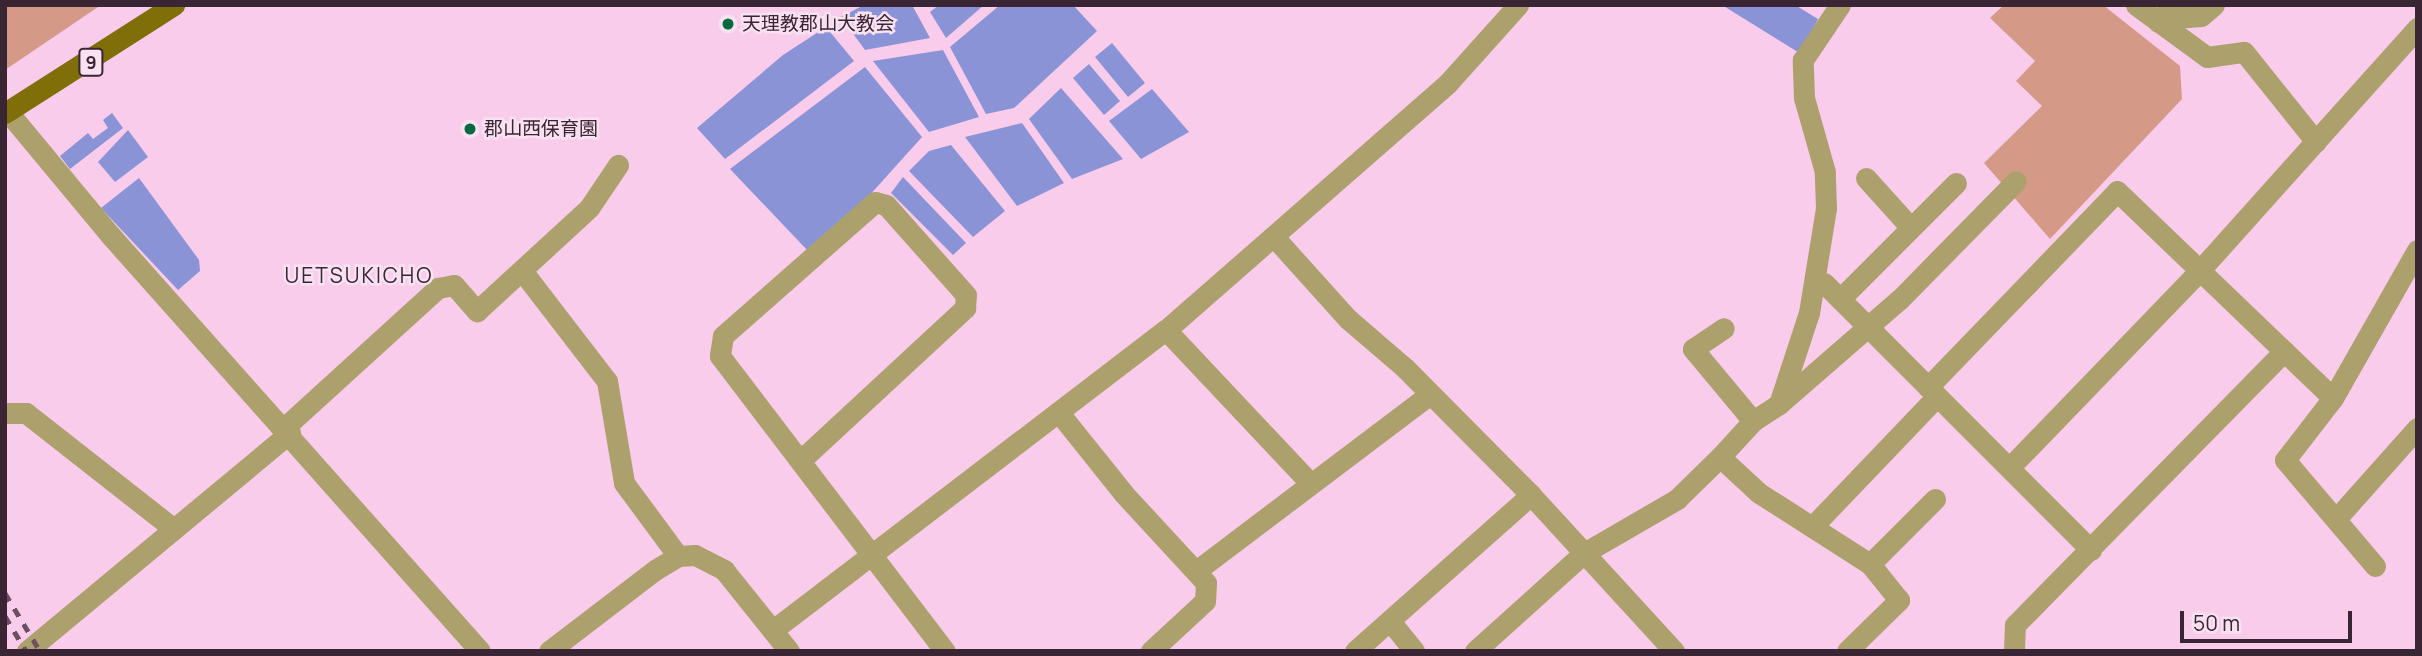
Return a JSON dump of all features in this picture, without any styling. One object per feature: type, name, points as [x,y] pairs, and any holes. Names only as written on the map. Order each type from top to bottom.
[{"type":"main road","name":"9","points":[[6,112],[174,5]]},
{"type":"street","points":[[773,629],[871,558],[1166,330],[1275,238],[1448,83],[1518,5]]},
{"type":"street","points":[[1779,404],[1809,313],[1826,208],[1821,147],[1804,98],[1803,60],[1840,5]]},
{"type":"street","points":[[2136,5],[2207,57],[2244,52],[2316,142]]},
{"type":"street","points":[[2158,22],[2169,9],[2187,17],[2201,16],[2214,5]]},
{"type":"street","points":[[2011,466],[2201,269],[2316,142],[2388,55],[2417,28]]},
{"type":"street","points":[[6,112],[111,236],[288,430],[480,651]]},
{"type":"street","points":[[27,651],[288,430],[438,288],[454,285],[477,312],[589,208],[618,165]]},
{"type":"street","points":[[1866,177],[1911,228]]},
{"type":"street","points":[[1475,651],[1584,554],[1677,499],[1753,421],[1779,404],[1867,326],[2016,181]]},
{"type":"street","points":[[1840,299],[1956,183]]},
{"type":"street","points":[[1812,527],[2117,191],[2333,398]]},
{"type":"street","points":[[802,460],[965,308],[966,295],[886,205],[875,202],[723,336],[720,356],[729,373],[802,460],[871,558],[945,651]]},
{"type":"street","points":[[1275,238],[1348,319],[1430,394],[1531,495],[1674,651]]},
{"type":"street","points":[[2375,566],[2285,460],[2333,398],[2417,250]]},
{"type":"street","points":[[523,272],[607,381],[624,483],[678,556]]},
{"type":"street","points":[[1824,283],[2011,466],[2091,550]]},
{"type":"street","points":[[1724,328],[1693,349],[1753,421]]},
{"type":"street","points":[[1166,330],[1310,483]]},
{"type":"street","points":[[2014,651],[2015,625],[2284,351]]},
{"type":"street","points":[[1196,571],[1430,394]]},
{"type":"street","points":[[5,413],[26,413],[174,529]]},
{"type":"street","points":[[1060,414],[1124,494],[1206,583],[1205,600],[1151,651]]},
{"type":"street","points":[[2336,519],[2417,428]]},
{"type":"street","points":[[1720,457],[1759,493],[1870,564],[1899,600],[1847,651]]},
{"type":"street","points":[[1355,651],[1531,495]]},
{"type":"street","points":[[1870,564],[1935,499]]},
{"type":"street","points":[[549,651],[678,556],[695,555],[724,570],[789,651]]},
{"type":"street","points":[[1390,621],[1414,651]]},
{"type":"shaded area","points":[[5,5],[101,5],[5,70]]},
{"type":"shaded area","points":[[2004,5],[2103,5],[2180,66],[2182,99],[2050,239],[1984,163],[2042,106],[2016,81],[2035,61],[1990,18]]},
{"type":"water","points":[[864,5],[912,5],[930,38],[865,50],[841,17]]},
{"type":"water","points":[[939,5],[984,5],[946,38],[930,12]]},
{"type":"water","points":[[1000,5],[1073,5],[1097,31],[1014,108],[986,114],[950,47]]},
{"type":"water","points":[[1722,5],[1795,5],[1818,19],[1801,54]]},
{"type":"water","points":[[826,27],[854,61],[725,159],[697,128],[783,55]]},
{"type":"water","points":[[1112,43],[1145,83],[1128,97],[1095,57]]},
{"type":"water","points":[[943,50],[979,117],[929,132],[873,61]]},
{"type":"water","points":[[1089,64],[1120,101],[1104,115],[1073,78]]},
{"type":"water","points":[[865,67],[922,137],[859,207],[809,252],[730,169]]},
{"type":"water","points":[[1061,88],[1123,159],[1072,179],[1029,119]]},
{"type":"water","points":[[1152,89],[1189,132],[1141,159],[1109,121]]},
{"type":"water","points":[[112,113],[123,128],[70,169],[60,156],[88,133],[93,139],[108,128],[103,120]]},
{"type":"water","points":[[1022,123],[1064,183],[1017,206],[965,137]]},
{"type":"water","points":[[128,130],[148,157],[115,182],[98,162]]},
{"type":"water","points":[[951,145],[1005,211],[973,237],[909,171],[929,151]]},
{"type":"water","points":[[903,177],[966,243],[953,255],[891,193]]},
{"type":"water","points":[[139,178],[199,260],[200,271],[178,290],[101,208]]},
{"type":"railway","points":[[5,593],[40,651]]},
{"type":"railway","points":[[5,616],[26,651]]},
{"type":"place","name":"天理教郡山大教会","points":[[728,24]]},
{"type":"place","name":"郡山西保育園","points":[[470,129]]},
{"type":"district","name":"UETSUKICHO","points":[[359,275]]}]
